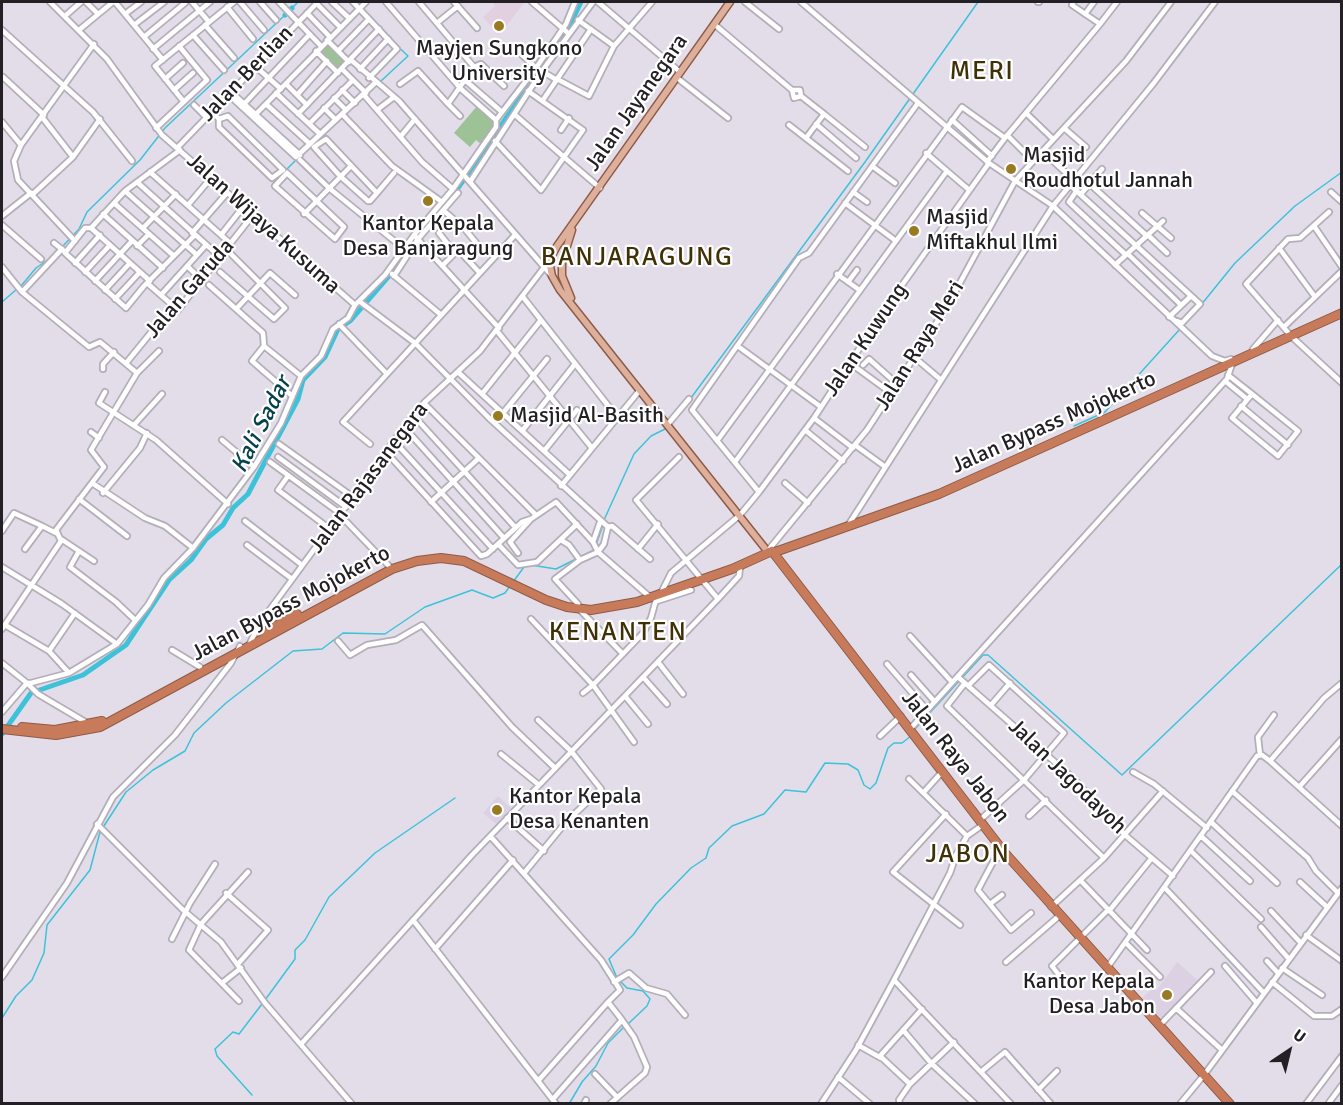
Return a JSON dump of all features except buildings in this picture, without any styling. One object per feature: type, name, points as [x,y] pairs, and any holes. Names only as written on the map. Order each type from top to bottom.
[{"type":"highway","name":"Jalan Bypass Mojokerto","points":[[2,726],[56,735],[92,730],[119,718],[389,566],[417,556],[456,556],[482,563],[520,585],[579,607],[620,606],[656,597],[939,494],[1341,313]]},
{"type":"highway","name":"Jalan Raya Jabon","points":[[773,554],[943,770],[1004,852],[1230,1104]]},
{"type":"highway","name":"Jalan Bypass Mojokerto","points":[[250,643],[406,563],[429,559],[456,560],[508,578]]},
{"type":"highway","name":"Jalan Bypass Mojokerto","points":[[15,729],[55,730],[90,725],[117,714],[200,667],[239,649]]},
{"type":"main road","name":"Jalan Jayanegara","points":[[730,2],[549,261],[556,283],[773,554]]},
{"type":"main road","name":"Jalan Jayanegara","points":[[573,304],[564,280],[563,254],[574,224]]},
{"type":"main road","points":[[554,251],[559,250],[563,254]]},
{"type":"main road","points":[[556,283],[564,280]]},
{"type":"street","name":"Jalan Wijaya Kusuma","points":[[50,2],[94,44],[159,132],[252,216],[360,303],[391,273],[403,248],[416,237],[453,189],[466,178]]},
{"type":"street","points":[[65,16],[81,2]]},
{"type":"street","points":[[86,2],[99,14]]},
{"type":"street","points":[[80,30],[114,2],[163,60]]},
{"type":"street","points":[[125,14],[141,2]]},
{"type":"street","points":[[134,25],[164,2]]},
{"type":"street","points":[[144,37],[185,2]]},
{"type":"street","points":[[192,2],[234,58]]},
{"type":"street","points":[[153,49],[210,2]]},
{"type":"street","points":[[184,102],[155,66],[234,2]]},
{"type":"street","points":[[240,2],[264,30]]},
{"type":"street","points":[[261,2],[276,20]]},
{"type":"street","points":[[281,2],[296,23],[321,46]]},
{"type":"street","points":[[317,2],[340,27]]},
{"type":"street","name":"Jalan Berlian","points":[[20,289],[72,238],[85,228],[91,228],[136,182],[178,149],[211,111],[317,2]]},
{"type":"street","points":[[332,2],[349,18]]},
{"type":"street","points":[[353,2],[397,49],[369,78]]},
{"type":"street","points":[[254,116],[366,2]]},
{"type":"street","points":[[386,2],[461,88],[496,120]]},
{"type":"street","points":[[418,2],[474,67]]},
{"type":"street","points":[[532,2],[566,31]]},
{"type":"street","points":[[566,31],[575,2]]},
{"type":"street","points":[[466,178],[496,127],[496,120],[539,69],[566,31],[593,2]]},
{"type":"street","points":[[598,2],[728,117]]},
{"type":"street","points":[[514,48],[539,69],[589,96],[614,46],[652,2]]},
{"type":"street","points":[[745,2],[779,29]]},
{"type":"street","points":[[801,2],[988,163],[1053,206],[1212,356],[1228,361],[1255,348],[1269,345]]},
{"type":"street","points":[[1073,2],[1072,5],[1100,24]]},
{"type":"street","points":[[1085,14],[1095,2]]},
{"type":"street","name":"Jalan Kuwung","points":[[583,693],[645,630],[656,597],[669,575],[740,515],[759,492],[814,418],[1006,136],[1117,2]]},
{"type":"street","name":"Jalan Raya Meri","points":[[773,554],[897,384],[951,299],[1015,181],[1126,61],[1171,2]]},
{"type":"street","points":[[848,527],[940,379],[1053,206],[1153,84],[1215,2]]},
{"type":"street","points":[[437,23],[456,4],[477,28]]},
{"type":"street","points":[[227,7],[253,39]]},
{"type":"street","points":[[307,13],[338,51],[394,97],[415,119],[552,276]]},
{"type":"street","points":[[338,51],[369,19]]},
{"type":"street","points":[[578,20],[614,46]]},
{"type":"street","points":[[714,24],[792,90],[794,98],[801,96],[865,147]]},
{"type":"street","points":[[298,114],[379,29]]},
{"type":"street","points":[[543,100],[591,29]]},
{"type":"street","points":[[2,30],[100,119],[132,161]]},
{"type":"street","points":[[193,35],[224,70]]},
{"type":"street","points":[[244,104],[309,35]]},
{"type":"street","points":[[360,69],[388,39]]},
{"type":"street","points":[[72,238],[18,180],[14,160],[21,145],[94,44]]},
{"type":"street","points":[[159,132],[184,102],[207,80],[179,46]]},
{"type":"street","points":[[316,51],[327,62],[353,80],[422,162],[453,189]]},
{"type":"street","points":[[297,95],[327,62]]},
{"type":"street","points":[[165,79],[183,63]]},
{"type":"street","points":[[448,104],[474,67],[481,64],[504,86]]},
{"type":"street","points":[[255,66],[281,89]]},
{"type":"street","points":[[466,178],[514,114],[539,69]]},
{"type":"street","points":[[400,84],[418,71],[460,116]]},
{"type":"street","points":[[174,90],[193,74]]},
{"type":"street","points":[[3,77],[43,116],[73,157]]},
{"type":"street","points":[[309,124],[353,80]]},
{"type":"street","points":[[466,81],[502,112]]},
{"type":"street","points":[[286,84],[307,105]]},
{"type":"street","points":[[298,157],[376,84]]},
{"type":"street","points":[[342,90],[355,103]]},
{"type":"street","points":[[495,141],[541,190],[584,129],[528,91]]},
{"type":"street","points":[[229,92],[254,116]]},
{"type":"street","points":[[229,92],[329,188],[403,248]]},
{"type":"street","points":[[276,93],[320,134]]},
{"type":"street","points":[[377,110],[394,97]]},
{"type":"street","points":[[334,98],[344,113],[392,166],[442,202]]},
{"type":"street","points":[[670,426],[739,347],[799,258],[808,253],[854,192],[917,101]]},
{"type":"street","points":[[266,104],[310,144]]},
{"type":"street","points":[[194,105],[206,117]]},
{"type":"street","points":[[717,441],[926,153],[963,107],[1006,136],[1033,161]]},
{"type":"street","points":[[324,108],[336,120]]},
{"type":"street","points":[[211,111],[219,119],[219,128],[274,179],[283,170],[228,116],[219,119]]},
{"type":"street","points":[[514,114],[600,188]]},
{"type":"street","points":[[806,138],[824,114]]},
{"type":"street","points":[[1027,114],[1053,139]]},
{"type":"street","points":[[561,130],[569,118]]},
{"type":"street","points":[[2,216],[73,157],[100,119]]},
{"type":"street","points":[[401,136],[415,119]]},
{"type":"street","points":[[952,120],[992,156]]},
{"type":"street","points":[[2,122],[21,145]]},
{"type":"street","points":[[816,124],[856,158]]},
{"type":"street","points":[[789,125],[848,171]]},
{"type":"street","points":[[1064,128],[1086,147]]},
{"type":"street","points":[[377,193],[326,139],[320,141],[314,149],[368,201],[377,193],[394,173]]},
{"type":"street","points":[[244,152],[254,141]]},
{"type":"street","points":[[1042,151],[1079,192],[1200,304],[1182,323],[1170,315]]},
{"type":"street","points":[[926,153],[969,189]]},
{"type":"street","points":[[304,214],[351,166]]},
{"type":"street","points":[[872,166],[895,183]]},
{"type":"street","points":[[1102,169],[1090,184],[1069,202],[1181,305]]},
{"type":"street","points":[[735,462],[946,171]]},
{"type":"street","points":[[150,172],[230,243]]},
{"type":"street","points":[[288,174],[316,202],[344,227],[341,233],[333,239],[275,186],[282,176],[288,174]]},
{"type":"street","points":[[188,205],[211,178]]},
{"type":"street","points":[[136,182],[220,257]]},
{"type":"street","points":[[1090,184],[1167,253]]},
{"type":"street","points":[[125,192],[196,255]]},
{"type":"street","points":[[854,192],[867,202]]},
{"type":"street","points":[[1331,192],[1341,202]]},
{"type":"street","points":[[54,243],[126,308],[184,245],[226,193]]},
{"type":"street","points":[[440,314],[391,273],[416,237],[444,211],[458,193]]},
{"type":"street","points":[[143,228],[176,194]]},
{"type":"street","points":[[114,203],[174,256]]},
{"type":"street","points":[[845,203],[896,241]]},
{"type":"street","points":[[221,235],[243,207]]},
{"type":"street","points":[[444,211],[464,228],[477,245]]},
{"type":"street","points":[[1329,212],[1300,238],[1288,239],[1246,283],[1291,336],[1341,383]]},
{"type":"street","points":[[1142,213],[1171,238]]},
{"type":"street","points":[[103,214],[163,268]]},
{"type":"street","name":"Jalan Garuda","points":[[127,363],[153,330],[178,310],[252,216]]},
{"type":"street","points":[[1116,266],[1164,222]]},
{"type":"street","points":[[2,225],[41,259]]},
{"type":"street","points":[[1284,327],[1341,269],[1314,225]]},
{"type":"street","points":[[91,228],[178,310]]},
{"type":"street","points":[[439,233],[455,252],[443,265]]},
{"type":"street","points":[[137,246],[149,234]]},
{"type":"street","points":[[370,444],[344,422],[440,314],[515,235]]},
{"type":"street","points":[[75,263],[99,236]]},
{"type":"street","points":[[416,237],[465,288],[515,354],[592,448]]},
{"type":"street","points":[[95,281],[132,241]]},
{"type":"street","points":[[85,272],[110,245]]},
{"type":"street","points":[[161,295],[206,245]]},
{"type":"street","points":[[1279,248],[1315,297]]},
{"type":"street","points":[[220,272],[276,319],[285,306],[244,270],[241,261],[226,249]]},
{"type":"street","points":[[464,255],[479,272]]},
{"type":"street","name":"Jalan Rajasanegara","points":[[250,643],[302,565],[413,415],[459,373],[498,329],[549,261]]},
{"type":"street","points":[[105,290],[130,263]]},
{"type":"street","points":[[187,266],[202,280]]},
{"type":"street","points":[[2,270],[20,289],[89,347],[100,342],[137,374]]},
{"type":"street","points":[[848,282],[858,270]]},
{"type":"street","points":[[115,299],[140,272]]},
{"type":"street","points":[[237,308],[270,273],[295,295]]},
{"type":"street","points":[[837,274],[858,289]]},
{"type":"street","points":[[209,285],[263,333],[264,346],[252,361],[291,394]]},
{"type":"street","points":[[1170,315],[1191,296]]},
{"type":"street","points":[[523,297],[618,417]]},
{"type":"street","points":[[2,709],[27,683],[69,672],[117,644],[148,605],[164,578],[193,549],[228,504],[281,423],[291,394],[301,376],[321,356],[331,331],[341,326],[360,303],[415,343],[450,381],[561,486],[604,525],[612,526],[651,559]]},
{"type":"street","points":[[482,394],[541,320]]},
{"type":"street","points":[[1255,348],[1278,320]]},
{"type":"street","points":[[341,326],[387,374]]},
{"type":"street","points":[[264,346],[301,376]]},
{"type":"street","points":[[739,347],[820,407]]},
{"type":"street","points":[[56,533],[105,466],[91,452],[137,374],[159,351]]},
{"type":"street","points":[[104,369],[103,364],[114,352]]},
{"type":"street","points":[[914,357],[940,379]]},
{"type":"street","points":[[503,413],[547,359]]},
{"type":"street","points":[[863,365],[868,359],[897,384]]},
{"type":"street","points":[[850,363],[891,393]]},
{"type":"street","points":[[522,431],[575,364]]},
{"type":"street","points":[[1104,858],[947,705],[962,681],[1225,381],[1232,364]]},
{"type":"street","points":[[459,373],[570,475]]},
{"type":"street","points":[[1228,375],[1252,393],[1298,431],[1277,456],[1233,419],[1232,416],[1252,393]]},
{"type":"street","points":[[1225,381],[1247,399]]},
{"type":"street","points":[[561,486],[640,390]]},
{"type":"street","points":[[105,392],[98,403],[147,433],[228,504]]},
{"type":"street","points":[[134,424],[162,394]]},
{"type":"street","points":[[424,403],[536,515]]},
{"type":"street","points":[[689,405],[759,492]]},
{"type":"street","points":[[1241,406],[1288,445]]},
{"type":"street","points":[[544,451],[577,410]]},
{"type":"street","points":[[413,415],[515,527]]},
{"type":"street","points":[[814,418],[884,466]]},
{"type":"street","points":[[404,427],[504,538]]},
{"type":"street","points":[[805,430],[843,461]]},
{"type":"street","points":[[91,432],[99,438]]},
{"type":"street","points":[[103,493],[140,448],[147,433]]},
{"type":"street","points":[[222,440],[254,467]]},
{"type":"street","points":[[394,441],[493,549]]},
{"type":"street","points":[[279,444],[353,497]]},
{"type":"street","points":[[386,452],[479,555],[485,555],[515,527],[530,520]]},
{"type":"street","points":[[278,457],[346,507]]},
{"type":"street","points":[[680,457],[637,498],[718,599]]},
{"type":"street","points":[[431,502],[479,458]]},
{"type":"street","points":[[270,462],[340,515],[389,566]]},
{"type":"street","points":[[288,476],[278,490],[330,529]]},
{"type":"street","points":[[92,483],[103,493],[145,518],[165,526],[193,549]]},
{"type":"street","points":[[785,483],[808,503]]},
{"type":"street","points":[[79,499],[127,536]]},
{"type":"street","points":[[518,553],[510,542],[530,520],[556,502],[596,547],[656,597],[691,590]]},
{"type":"street","points":[[2,531],[14,513],[56,533],[61,539],[94,561]]},
{"type":"street","points":[[245,521],[302,565]]},
{"type":"street","points":[[498,544],[518,565],[540,561],[577,524]]},
{"type":"street","points":[[638,549],[658,524]]},
{"type":"street","points":[[596,547],[604,525]]},
{"type":"street","points":[[555,579],[578,558],[605,541],[604,525]]},
{"type":"street","points":[[25,549],[42,526]]},
{"type":"street","points":[[61,539],[3,627],[49,651],[69,672]]},
{"type":"street","points":[[561,540],[578,558]]},
{"type":"street","points":[[247,545],[292,579]]},
{"type":"street","points":[[79,551],[69,567],[96,586],[135,620]]},
{"type":"street","points":[[2,567],[75,613],[117,644]]},
{"type":"street","points":[[302,1043],[507,818],[718,599],[739,576],[736,568]]},
{"type":"street","points":[[550,574],[623,654]]},
{"type":"street","points":[[49,651],[75,613]]},
{"type":"street","points":[[531,619],[593,685],[634,742]]},
{"type":"street","points":[[338,641],[350,655],[367,645],[396,640],[419,625],[423,626],[512,727],[555,768]]},
{"type":"street","points":[[910,636],[952,682]]},
{"type":"street","points":[[2,977],[67,883],[101,826],[112,797],[175,735],[239,649]]},
{"type":"street","points":[[172,651],[200,667]]},
{"type":"street","points":[[657,662],[683,694]]},
{"type":"street","points":[[2,663],[38,694],[90,725]]},
{"type":"street","points":[[887,664],[927,710]]},
{"type":"street","points":[[821,1104],[858,1045],[894,980],[967,836],[1024,780],[1064,733],[987,665],[962,681],[952,682],[934,701],[912,731]]},
{"type":"street","points":[[911,675],[934,701]]},
{"type":"street","points":[[643,677],[667,704]]},
{"type":"street","name":"Jalan Jagodayoh","points":[[962,681],[1073,778],[1125,835],[1172,875]]},
{"type":"street","points":[[1270,761],[1324,698],[1341,683]]},
{"type":"street","points":[[992,705],[1010,684]]},
{"type":"street","points":[[625,696],[648,724]]},
{"type":"street","points":[[880,736],[901,716]]},
{"type":"street","points":[[1107,968],[1202,836],[1206,827],[1260,755],[1258,736],[1274,716]]},
{"type":"street","points":[[525,872],[566,822],[600,790],[571,751],[538,720]]},
{"type":"street","points":[[1301,787],[1341,740]]},
{"type":"street","points":[[501,754],[539,785]]},
{"type":"street","points":[[1260,755],[1301,787],[1341,826]]},
{"type":"street","points":[[924,792],[943,770]]},
{"type":"street","points":[[1133,772],[1163,791],[1206,827]]},
{"type":"street","points":[[909,779],[967,836]]},
{"type":"street","points":[[1052,907],[1104,858],[1163,791]]},
{"type":"street","points":[[1180,1104],[1204,1075],[1340,890],[1316,871],[1308,858],[1232,791]]},
{"type":"street","points":[[1029,816],[1046,800]]},
{"type":"street","points":[[946,814],[893,872],[933,906],[960,925]]},
{"type":"street","points":[[507,818],[544,851]]},
{"type":"street","points":[[1211,822],[1277,883]]},
{"type":"street","points":[[101,826],[185,913],[221,942],[265,1001],[352,1104]]},
{"type":"street","points":[[1202,836],[1250,881]]},
{"type":"street","points":[[490,837],[525,872],[602,960],[617,980],[620,991],[538,1081]]},
{"type":"street","points":[[1191,851],[1261,919]]},
{"type":"street","points":[[1004,852],[993,862],[977,887],[1011,930],[1031,913]]},
{"type":"street","points":[[1065,983],[1052,966],[1109,911],[1151,859]]},
{"type":"street","points":[[435,949],[513,860]]},
{"type":"street","points":[[172,939],[215,864]]},
{"type":"street","points":[[239,1000],[189,951],[201,924],[226,893],[248,872]]},
{"type":"street","points":[[1080,880],[1147,950]]},
{"type":"street","points":[[1300,882],[1327,907]]},
{"type":"street","points":[[1165,888],[1264,993]]},
{"type":"street","points":[[222,983],[240,966],[268,930],[226,893]]},
{"type":"street","points":[[990,904],[1002,895]]},
{"type":"street","points":[[1271,910],[1300,942]]},
{"type":"street","points":[[1006,962],[1059,916]]},
{"type":"street","points":[[413,920],[555,1101],[625,1024]]},
{"type":"street","points":[[1261,927],[1288,959]]},
{"type":"street","points":[[1306,935],[1341,961]]},
{"type":"street","points":[[1126,943],[1160,977]]},
{"type":"street","points":[[1267,961],[1322,995]]},
{"type":"street","points":[[1225,966],[1256,1002]]},
{"type":"street","points":[[1159,1026],[1211,972]]},
{"type":"street","points":[[617,980],[629,973],[646,988],[667,994],[685,1015]]},
{"type":"street","points":[[894,980],[1011,1104]]},
{"type":"street","points":[[1272,982],[1314,1016],[1332,1016],[1341,1009]]},
{"type":"street","points":[[608,1002],[625,1024],[647,1067],[642,1076],[610,1104]]},
{"type":"street","points":[[1176,1008],[1222,1050]]},
{"type":"street","points":[[881,1058],[880,1054],[922,1009]]},
{"type":"street","points":[[903,1030],[931,1063],[975,1104]]},
{"type":"street","points":[[900,1104],[898,1100],[910,1084],[954,1042]]},
{"type":"street","points":[[858,1045],[881,1058],[910,1084]]},
{"type":"street","points":[[980,1070],[1005,1052],[1051,1104]]},
{"type":"street","points":[[1306,1104],[1341,1056]]},
{"type":"street","points":[[1038,1090],[1058,1071]]},
{"type":"street","points":[[595,1074],[617,1097]]},
{"type":"street","points":[[838,1077],[870,1104]]},
{"type":"street","points":[[1328,1104],[1341,1085]]},
{"type":"street","points":[[963,1104],[966,1094]]},
{"type":"shaded area","name":"Mayjen Sungkono University","points":[[492,2],[525,2],[499,35],[483,17],[495,6]]},
{"type":"shaded area","name":"Kantor Kepala Desa Kenanten","points":[[498,796],[511,808],[496,824],[483,813]]},
{"type":"shaded area","name":"Kantor Kepala Desa Jabon","points":[[1177,962],[1200,982],[1162,1021],[1141,999],[1153,988],[1157,990]]},
{"type":"green space","points":[[328,43],[347,61],[337,71],[318,52]]},
{"type":"green space","points":[[478,105],[495,120],[494,127],[482,145],[476,140],[470,147],[454,133]]},
{"type":"waterway","points":[[292,8],[298,2]]},
{"type":"waterway","name":"Kali Sadar","points":[[451,198],[569,27],[581,2]]},
{"type":"waterway","points":[[671,425],[865,162],[978,2]]},
{"type":"waterway","points":[[285,15],[292,8]]},
{"type":"waterway","points":[[62,247],[79,229],[87,212],[140,160],[165,128],[285,15]]},
{"type":"waterway","points":[[368,93],[408,56],[390,39]]},
{"type":"waterway","points":[[346,113],[365,96]]},
{"type":"waterway","points":[[303,154],[340,118]]},
{"type":"waterway","points":[[287,169],[299,157]]},
{"type":"waterway","points":[[1201,305],[1235,263],[1295,206],[1342,172]]},
{"type":"waterway","name":"Kali Sadar","points":[[2,734],[31,693],[83,675],[126,645],[169,580],[191,560],[206,539],[223,525],[233,508],[248,494],[298,399],[303,380],[325,357],[338,329],[350,321],[388,277],[417,237]]},
{"type":"waterway","points":[[21,286],[36,268],[52,257]]},
{"type":"waterway","points":[[2,302],[17,289]]},
{"type":"waterway","points":[[1183,326],[1198,309]]},
{"type":"waterway","points":[[1074,426],[1105,412],[1180,329]]},
{"type":"waterway","points":[[604,520],[634,454],[651,436],[667,428]]},
{"type":"waterway","points":[[531,565],[556,569],[594,550],[603,525]]},
{"type":"waterway","points":[[915,729],[983,655],[988,655],[1122,775],[1342,564]]},
{"type":"waterway","points":[[513,582],[524,567]]},
{"type":"waterway","points":[[2,1018],[16,996],[32,980],[44,953],[47,925],[90,870],[100,832],[126,792],[153,770],[185,751],[194,733],[226,703],[293,651],[322,649],[343,633],[385,634],[425,607],[472,590],[493,598],[505,593],[510,586]]},
{"type":"waterway","points":[[617,978],[609,959],[633,935],[656,904],[691,868],[706,858],[709,848],[732,826],[764,814],[785,790],[806,792],[825,763],[848,764],[858,770],[864,785],[870,789],[876,783],[888,748],[894,743],[902,743],[911,736]]},
{"type":"waterway","points":[[265,1000],[295,959],[295,950],[305,940],[329,897],[375,853],[455,798]]},
{"type":"waterway","points":[[620,981],[627,988],[643,991],[650,999],[647,1006],[628,1024]]},
{"type":"waterway","points":[[252,1095],[217,1056],[215,1049],[233,1032],[239,1034],[262,1004]]},
{"type":"waterway","points":[[569,1104],[582,1082],[596,1066],[608,1043],[624,1027]]},
{"type":"place","name":"Mayjen Sungkono University","points":[[499,26]]},
{"type":"place","name":"Masjid Roudhotul Jannah","points":[[1011,169]]},
{"type":"place","name":"Kantor Kepala Desa Banjaragung","points":[[428,201]]},
{"type":"place","name":"Masjid Miftakhul Ilmi","points":[[914,231]]},
{"type":"place","name":"Masjid Al-Basith","points":[[498,416]]},
{"type":"place","name":"Kantor Kepala Desa Kenanten","points":[[497,810]]},
{"type":"place","name":"Kantor Kepala Desa Jabon","points":[[1167,995]]},
{"type":"district","name":"MERI","points":[[982,72]]},
{"type":"district","name":"BANJARAGUNG","points":[[637,258]]},
{"type":"district","name":"KENANTEN","points":[[618,633]]},
{"type":"district","name":"JABON","points":[[968,855]]}]
